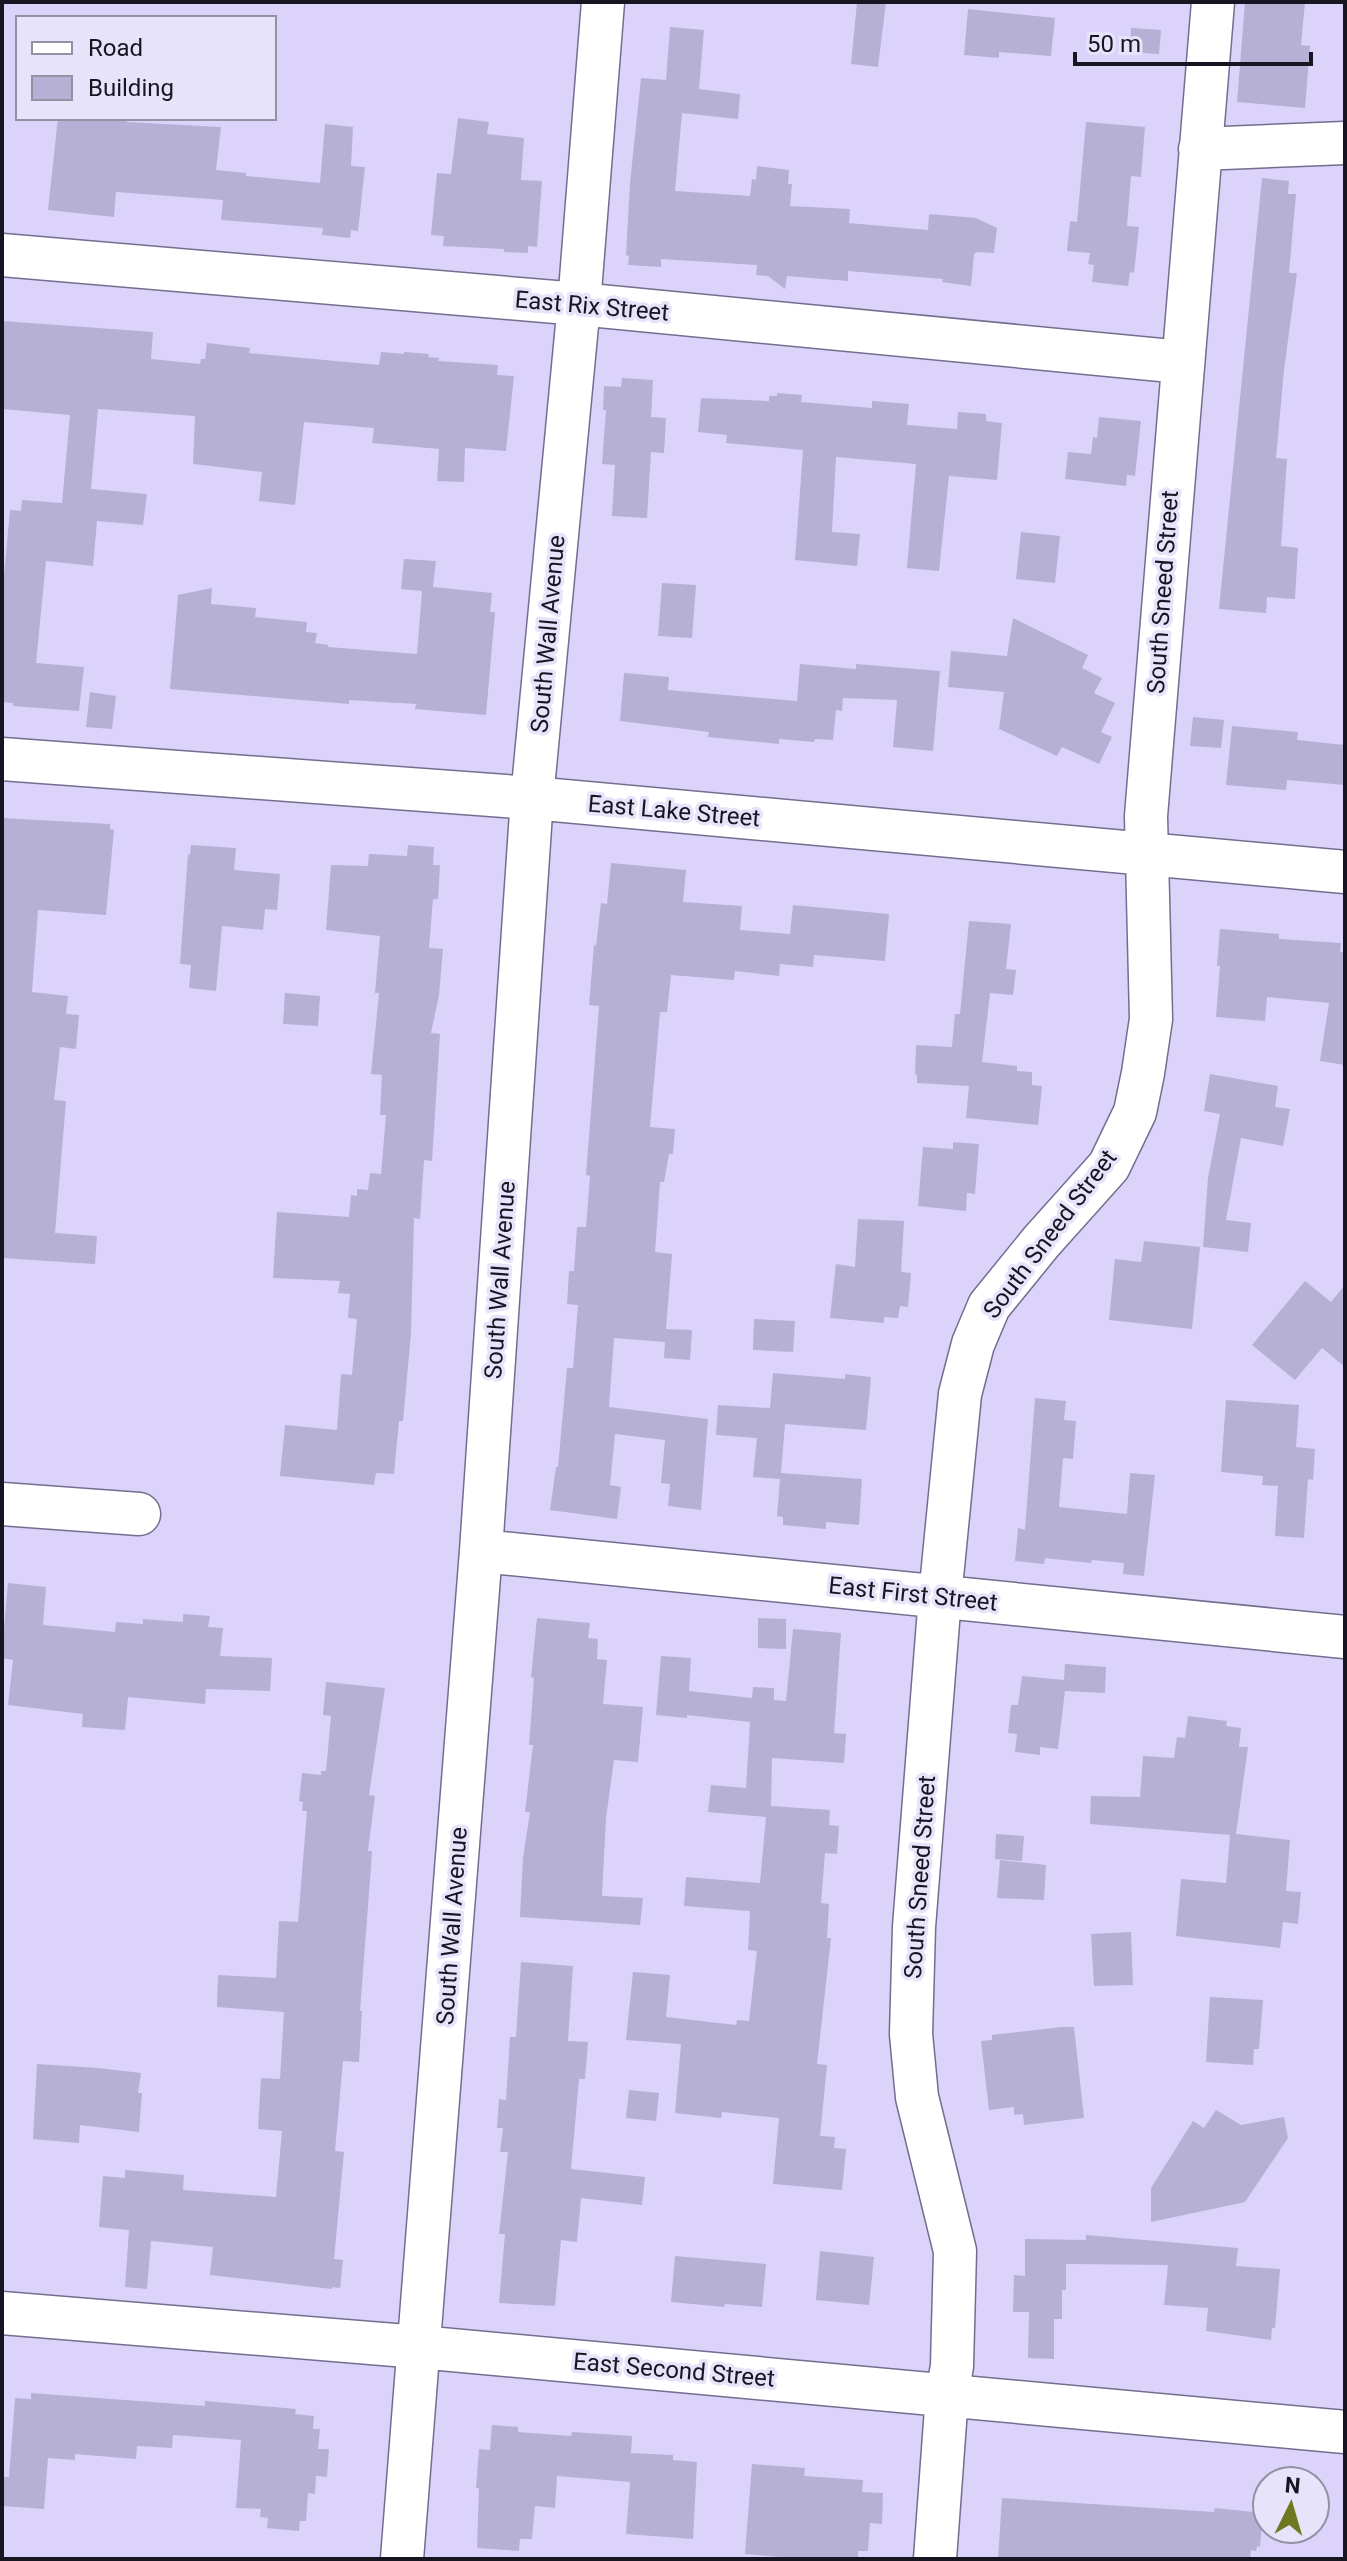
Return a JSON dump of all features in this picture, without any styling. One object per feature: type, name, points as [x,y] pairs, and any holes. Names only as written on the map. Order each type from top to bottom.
[{"type":"street","name":"South Wall Avenue","points":[[402,2559],[481,1551],[532,798],[579,304],[603,2]]},
{"type":"street","name":"South Sneed Street","points":[[935,2559],[953,2352],[955,2251],[917,2097],[911,2034],[914,1927],[940,1597],[960,1394],[973,1344],[989,1306],[1109,1166],[1135,1112],[1151,1019],[1146,816],[1213,2]]},
{"type":"street","points":[[1200,149],[1345,143]]},
{"type":"street","name":"East Rix Street","points":[[2,255],[579,304],[1182,362]]},
{"type":"street","name":"East Lake Street","points":[[2,759],[532,798],[1345,872]]},
{"type":"street","points":[[2,1504],[139,1514]]},
{"type":"street","name":"East First Street","points":[[481,1551],[1345,1637]]},
{"type":"street","name":"East Second Street","points":[[2,2313],[419,2347],[1345,2432]]},
{"type":"building","points":[[857,2],[886,2],[878,67],[851,64]]},
{"type":"building","points":[[1245,2],[1305,2],[1301,45],[1310,46],[1305,108],[1237,102]]},
{"type":"building","points":[[968,9],[1055,18],[1051,56],[999,52],[999,58],[964,55]]},
{"type":"building","points":[[670,27],[704,30],[699,89],[740,94],[738,119],[682,113],[675,191],[750,196],[757,166],[789,170],[788,184],[792,184],[790,206],[850,209],[849,223],[928,230],[929,214],[976,218],[997,228],[994,253],[974,254],[971,286],[942,282],[943,279],[848,271],[848,281],[787,276],[785,289],[768,276],[756,275],[757,265],[661,259],[661,267],[628,265],[630,183],[641,78],[666,80]]},
{"type":"building","points":[[1131,28],[1161,30],[1159,54],[1130,52]]},
{"type":"building","points":[[458,118],[489,122],[487,134],[524,138],[521,180],[542,181],[537,247],[528,246],[528,253],[443,246],[444,236],[431,235],[437,173],[451,174]]},
{"type":"building","points":[[58,120],[128,120],[221,127],[216,170],[320,183],[325,124],[353,127],[351,166],[365,167],[358,231],[351,230],[350,238],[322,235],[323,228],[221,220],[223,200],[116,192],[114,217],[48,210]]},
{"type":"building","points":[[1086,122],[1145,127],[1141,177],[1131,176],[1127,226],[1139,227],[1134,273],[1130,272],[1128,286],[1092,282],[1094,265],[1088,264],[1090,253],[1067,251],[1070,221],[1077,222]]},
{"type":"building","points":[[1262,178],[1289,181],[1288,194],[1296,194],[1289,273],[1297,273],[1276,458],[1287,459],[1281,546],[1298,548],[1295,599],[1267,597],[1266,613],[1219,609]]},
{"type":"building","points":[[2,321],[153,332],[151,359],[200,364],[201,359],[205,359],[207,343],[250,348],[249,353],[379,365],[381,352],[404,352],[429,354],[428,357],[439,358],[438,361],[498,365],[497,375],[514,376],[506,451],[465,448],[464,482],[437,481],[439,449],[372,443],[374,428],[304,422],[295,505],[259,501],[262,472],[193,464],[195,416],[98,409],[91,489],[147,494],[143,525],[97,521],[93,566],[46,561],[36,663],[84,667],[79,711],[13,706],[13,703],[2,702],[2,597],[10,510],[21,511],[22,500],[62,503],[70,415],[2,409]]},
{"type":"building","points":[[622,378],[653,380],[651,417],[666,418],[664,453],[651,452],[647,518],[612,516],[615,465],[602,464],[606,410],[603,410],[604,386],[621,387]]},
{"type":"building","points":[[777,393],[802,395],[801,402],[872,408],[872,401],[909,404],[907,425],[957,429],[958,412],[986,414],[986,421],[1002,423],[997,480],[949,476],[939,571],[907,568],[916,464],[836,457],[832,532],[860,534],[857,566],[795,560],[803,450],[726,443],[727,435],[698,432],[701,398],[769,401],[769,396],[777,396]]},
{"type":"building","points":[[1099,417],[1141,421],[1135,476],[1127,475],[1126,486],[1065,479],[1068,452],[1091,454],[1093,437],[1097,438]]},
{"type":"building","points":[[1021,532],[1060,536],[1055,583],[1016,579]]},
{"type":"building","points":[[404,559],[436,561],[433,587],[492,593],[490,612],[495,612],[486,715],[415,709],[416,704],[349,700],[349,704],[170,689],[178,595],[212,588],[211,604],[256,608],[255,617],[307,622],[306,632],[317,633],[315,643],[328,647],[417,654],[422,591],[401,589]]},
{"type":"building","points":[[662,583],[696,585],[692,638],[658,636]]},
{"type":"building","points":[[1013,618],[1088,655],[1082,668],[1102,678],[1094,693],[1115,703],[1101,732],[1112,737],[1099,764],[1062,747],[1057,756],[999,729],[1004,692],[948,687],[951,651],[1007,656]]},
{"type":"building","points":[[800,664],[856,669],[856,664],[940,671],[933,751],[893,747],[897,700],[843,698],[842,711],[836,710],[833,740],[815,739],[814,742],[779,739],[779,744],[708,737],[709,732],[620,721],[624,673],[669,677],[668,690],[797,701]]},
{"type":"building","points":[[90,692],[116,696],[112,729],[86,727]]},
{"type":"building","points":[[1193,717],[1224,720],[1221,748],[1190,746]]},
{"type":"building","points":[[1232,726],[1298,732],[1297,740],[1345,745],[1345,785],[1287,780],[1286,790],[1226,785]]},
{"type":"building","points":[[2,818],[110,824],[110,829],[114,830],[106,915],[38,910],[32,992],[68,996],[66,1014],[79,1015],[76,1049],[60,1047],[54,1100],[66,1101],[55,1233],[97,1236],[95,1264],[2,1258]]},
{"type":"building","points":[[191,845],[236,848],[234,870],[280,874],[277,910],[265,909],[263,930],[222,926],[216,991],[189,988],[191,965],[180,964]]},
{"type":"building","points":[[408,845],[434,847],[433,865],[440,865],[438,899],[433,899],[429,948],[443,949],[439,995],[431,1033],[440,1034],[432,1161],[424,1160],[420,1219],[414,1218],[411,1333],[403,1421],[399,1421],[394,1474],[376,1473],[374,1485],[280,1476],[285,1425],[337,1430],[341,1374],[352,1375],[357,1319],[348,1318],[350,1294],[338,1293],[340,1281],[273,1278],[277,1212],[349,1217],[351,1195],[357,1196],[357,1189],[368,1190],[370,1173],[381,1174],[386,1115],[380,1115],[382,1075],[371,1074],[379,993],[375,993],[380,936],[326,930],[331,865],[368,866],[369,854],[407,856]]},
{"type":"building","points":[[611,863],[686,870],[683,902],[742,906],[740,930],[790,934],[793,905],[889,914],[885,961],[814,955],[813,967],[780,964],[779,976],[735,971],[734,980],[671,975],[667,1012],[660,1012],[650,1127],[675,1129],[673,1154],[669,1154],[664,1182],[660,1182],[655,1252],[672,1254],[666,1329],[692,1330],[690,1360],[664,1358],[665,1342],[614,1338],[609,1407],[708,1419],[701,1510],[668,1506],[670,1484],[661,1483],[665,1440],[615,1434],[610,1485],[621,1487],[617,1519],[550,1510],[558,1467],[567,1368],[573,1368],[578,1305],[567,1304],[569,1271],[574,1271],[577,1227],[586,1227],[590,1176],[586,1175],[599,1006],[589,1005],[594,945],[601,903],[607,904]]},
{"type":"building","points":[[969,921],[1011,924],[1006,969],[1016,970],[1013,995],[990,993],[982,1062],[1017,1066],[1017,1071],[1032,1072],[1032,1085],[1042,1086],[1038,1125],[966,1118],[969,1086],[917,1083],[916,1045],[952,1047],[955,1014],[960,1014]]},
{"type":"building","points":[[1220,929],[1279,934],[1279,939],[1341,943],[1340,952],[1345,952],[1345,1065],[1320,1061],[1329,1003],[1267,997],[1265,1021],[1216,1017]]},
{"type":"building","points":[[285,993],[320,996],[318,1026],[283,1024]]},
{"type":"building","points":[[1210,1074],[1278,1086],[1275,1107],[1290,1109],[1283,1146],[1241,1138],[1226,1220],[1251,1223],[1248,1252],[1203,1247],[1208,1178],[1220,1114],[1204,1111]]},
{"type":"building","points":[[953,1142],[979,1144],[975,1194],[967,1193],[966,1211],[918,1206],[923,1147],[953,1149]]},
{"type":"building","points":[[858,1219],[904,1221],[901,1272],[911,1273],[908,1307],[900,1306],[898,1318],[884,1317],[884,1323],[830,1318],[836,1264],[855,1267]]},
{"type":"building","points":[[1144,1241],[1200,1247],[1192,1329],[1109,1320],[1115,1259],[1141,1262]]},
{"type":"building","points":[[1305,1281],[1331,1302],[1345,1285],[1345,1367],[1322,1348],[1295,1380],[1252,1345]]},
{"type":"building","points":[[754,1319],[795,1321],[793,1352],[753,1350]]},
{"type":"building","points":[[773,1373],[845,1379],[845,1374],[871,1377],[866,1430],[785,1424],[781,1473],[862,1479],[859,1525],[826,1522],[826,1529],[783,1525],[783,1517],[777,1516],[780,1479],[753,1477],[757,1438],[716,1435],[718,1405],[770,1408]]},
{"type":"building","points":[[1035,1398],[1066,1401],[1064,1420],[1076,1421],[1073,1459],[1063,1458],[1059,1507],[1127,1514],[1130,1473],[1155,1475],[1144,1576],[1123,1574],[1124,1563],[1045,1558],[1044,1564],[1015,1561],[1018,1528],[1025,1530]]},
{"type":"building","points":[[1226,1400],[1299,1405],[1296,1447],[1315,1449],[1313,1480],[1308,1479],[1304,1538],[1275,1536],[1278,1486],[1262,1485],[1263,1476],[1221,1472]]},
{"type":"building","points":[[8,1583],[46,1587],[43,1625],[115,1632],[116,1622],[143,1624],[143,1619],[183,1622],[183,1614],[210,1616],[208,1627],[223,1628],[220,1656],[272,1658],[270,1691],[206,1689],[205,1704],[128,1697],[125,1730],[82,1727],[83,1714],[8,1705],[13,1660],[2,1658],[2,1650]]},
{"type":"building","points":[[537,1618],[590,1623],[588,1638],[598,1639],[597,1659],[607,1660],[603,1704],[643,1707],[638,1762],[614,1760],[606,1818],[602,1896],[643,1898],[640,1925],[520,1917],[523,1858],[530,1812],[525,1812],[533,1745],[529,1745],[534,1678],[531,1677]]},
{"type":"building","points":[[758,1618],[786,1619],[786,1649],[758,1648]]},
{"type":"building","points":[[793,1629],[841,1633],[834,1733],[846,1734],[844,1763],[772,1758],[771,1806],[830,1810],[829,1825],[839,1826],[837,1854],[825,1853],[821,1903],[829,1904],[827,1938],[831,1938],[817,2064],[827,2065],[820,2136],[835,2137],[834,2148],[846,2149],[842,2190],[773,2184],[779,2118],[722,2112],[721,2118],[675,2113],[681,2044],[626,2040],[633,1972],[670,1975],[666,2017],[736,2025],[737,2020],[749,2021],[757,1951],[748,1950],[750,1911],[684,1906],[686,1877],[760,1883],[766,1817],[708,1812],[711,1785],[746,1788],[750,1722],[656,1715],[661,1656],[691,1658],[689,1691],[752,1698],[753,1687],[774,1688],[774,1700],[786,1701]]},
{"type":"building","points":[[1065,1664],[1106,1667],[1105,1693],[1065,1691],[1058,1749],[1040,1747],[1040,1755],[1015,1752],[1017,1734],[1008,1733],[1011,1705],[1018,1705],[1022,1676],[1064,1680]]},
{"type":"building","points":[[326,1682],[385,1688],[369,1795],[375,1796],[368,1851],[372,1851],[359,2062],[343,2061],[335,2151],[344,2152],[334,2259],[343,2260],[340,2288],[210,2275],[213,2247],[151,2241],[147,2289],[125,2287],[129,2230],[99,2227],[103,2176],[125,2178],[125,2170],[184,2175],[183,2190],[276,2197],[282,2131],[258,2129],[261,2078],[280,2079],[284,2012],[217,2007],[218,1975],[276,1978],[279,1921],[298,1922],[307,1811],[302,1811],[303,1802],[299,1801],[302,1773],[321,1775],[321,1771],[326,1771],[331,1716],[323,1715]]},
{"type":"building","points":[[1188,1716],[1227,1721],[1226,1726],[1241,1728],[1239,1747],[1248,1747],[1236,1834],[1290,1840],[1286,1891],[1301,1892],[1298,1924],[1283,1922],[1280,1948],[1176,1936],[1181,1879],[1226,1883],[1230,1835],[1090,1824],[1091,1796],[1140,1797],[1143,1756],[1174,1758],[1177,1737],[1185,1738]]},
{"type":"building","points":[[996,1834],[1024,1836],[1022,1861],[995,1859]]},
{"type":"building","points":[[1000,1860],[1046,1865],[1044,1900],[997,1898]]},
{"type":"building","points":[[1131,1932],[1133,1985],[1094,1986],[1091,1934]]},
{"type":"building","points":[[521,1962],[573,1966],[568,2041],[588,2042],[585,2079],[579,2079],[571,2169],[645,2177],[642,2205],[581,2198],[577,2242],[561,2240],[555,2306],[499,2303],[505,2234],[499,2234],[508,2152],[500,2152],[503,2128],[497,2128],[499,2099],[506,2100],[510,2037],[516,2037]]},
{"type":"building","points":[[1210,1997],[1263,2000],[1259,2049],[1254,2049],[1253,2065],[1206,2062]]},
{"type":"building","points":[[1074,2027],[1084,2118],[1024,2125],[1023,2114],[1014,2115],[1014,2107],[989,2110],[981,2041],[992,2040],[992,2035]]},
{"type":"building","points":[[37,2064],[141,2073],[139,2132],[80,2125],[79,2143],[33,2139]]},
{"type":"building","points":[[629,2090],[659,2093],[656,2121],[626,2118]]},
{"type":"building","points":[[1216,2110],[1241,2125],[1284,2117],[1288,2138],[1245,2202],[1151,2222],[1151,2188],[1193,2121],[1204,2128]]},
{"type":"building","points":[[1086,2235],[1238,2248],[1236,2266],[1280,2269],[1275,2328],[1272,2328],[1271,2340],[1206,2331],[1208,2308],[1164,2305],[1168,2265],[1066,2264],[1062,2319],[1054,2319],[1054,2359],[1028,2358],[1029,2312],[1013,2312],[1014,2275],[1025,2276],[1025,2239],[1086,2240]]},
{"type":"building","points":[[820,2251],[874,2257],[869,2305],[816,2300]]},
{"type":"building","points":[[675,2256],[766,2264],[762,2307],[671,2302]]},
{"type":"building","points":[[31,2393],[205,2406],[205,2401],[296,2409],[295,2414],[314,2416],[313,2429],[320,2429],[318,2449],[329,2449],[327,2477],[316,2476],[315,2494],[308,2493],[306,2521],[300,2521],[299,2531],[267,2528],[268,2518],[260,2517],[261,2509],[236,2508],[241,2440],[173,2435],[172,2448],[137,2446],[136,2459],[75,2454],[75,2460],[48,2458],[44,2509],[2,2506],[4,2477],[9,2477],[15,2398],[31,2399]]},
{"type":"building","points":[[492,2425],[518,2427],[518,2432],[632,2436],[631,2453],[673,2455],[673,2460],[697,2462],[693,2539],[626,2534],[630,2482],[557,2476],[555,2508],[535,2506],[532,2539],[520,2539],[519,2551],[477,2548],[479,2449],[490,2450]]},
{"type":"building","points":[[752,2464],[805,2468],[804,2476],[863,2480],[862,2492],[883,2493],[882,2524],[870,2523],[868,2551],[858,2551],[858,2559],[745,2554]]},
{"type":"building","points":[[1002,2498],[1251,2512],[1251,2545],[1260,2545],[1256,2551],[1251,2550],[1250,2559],[998,2559]]}]
